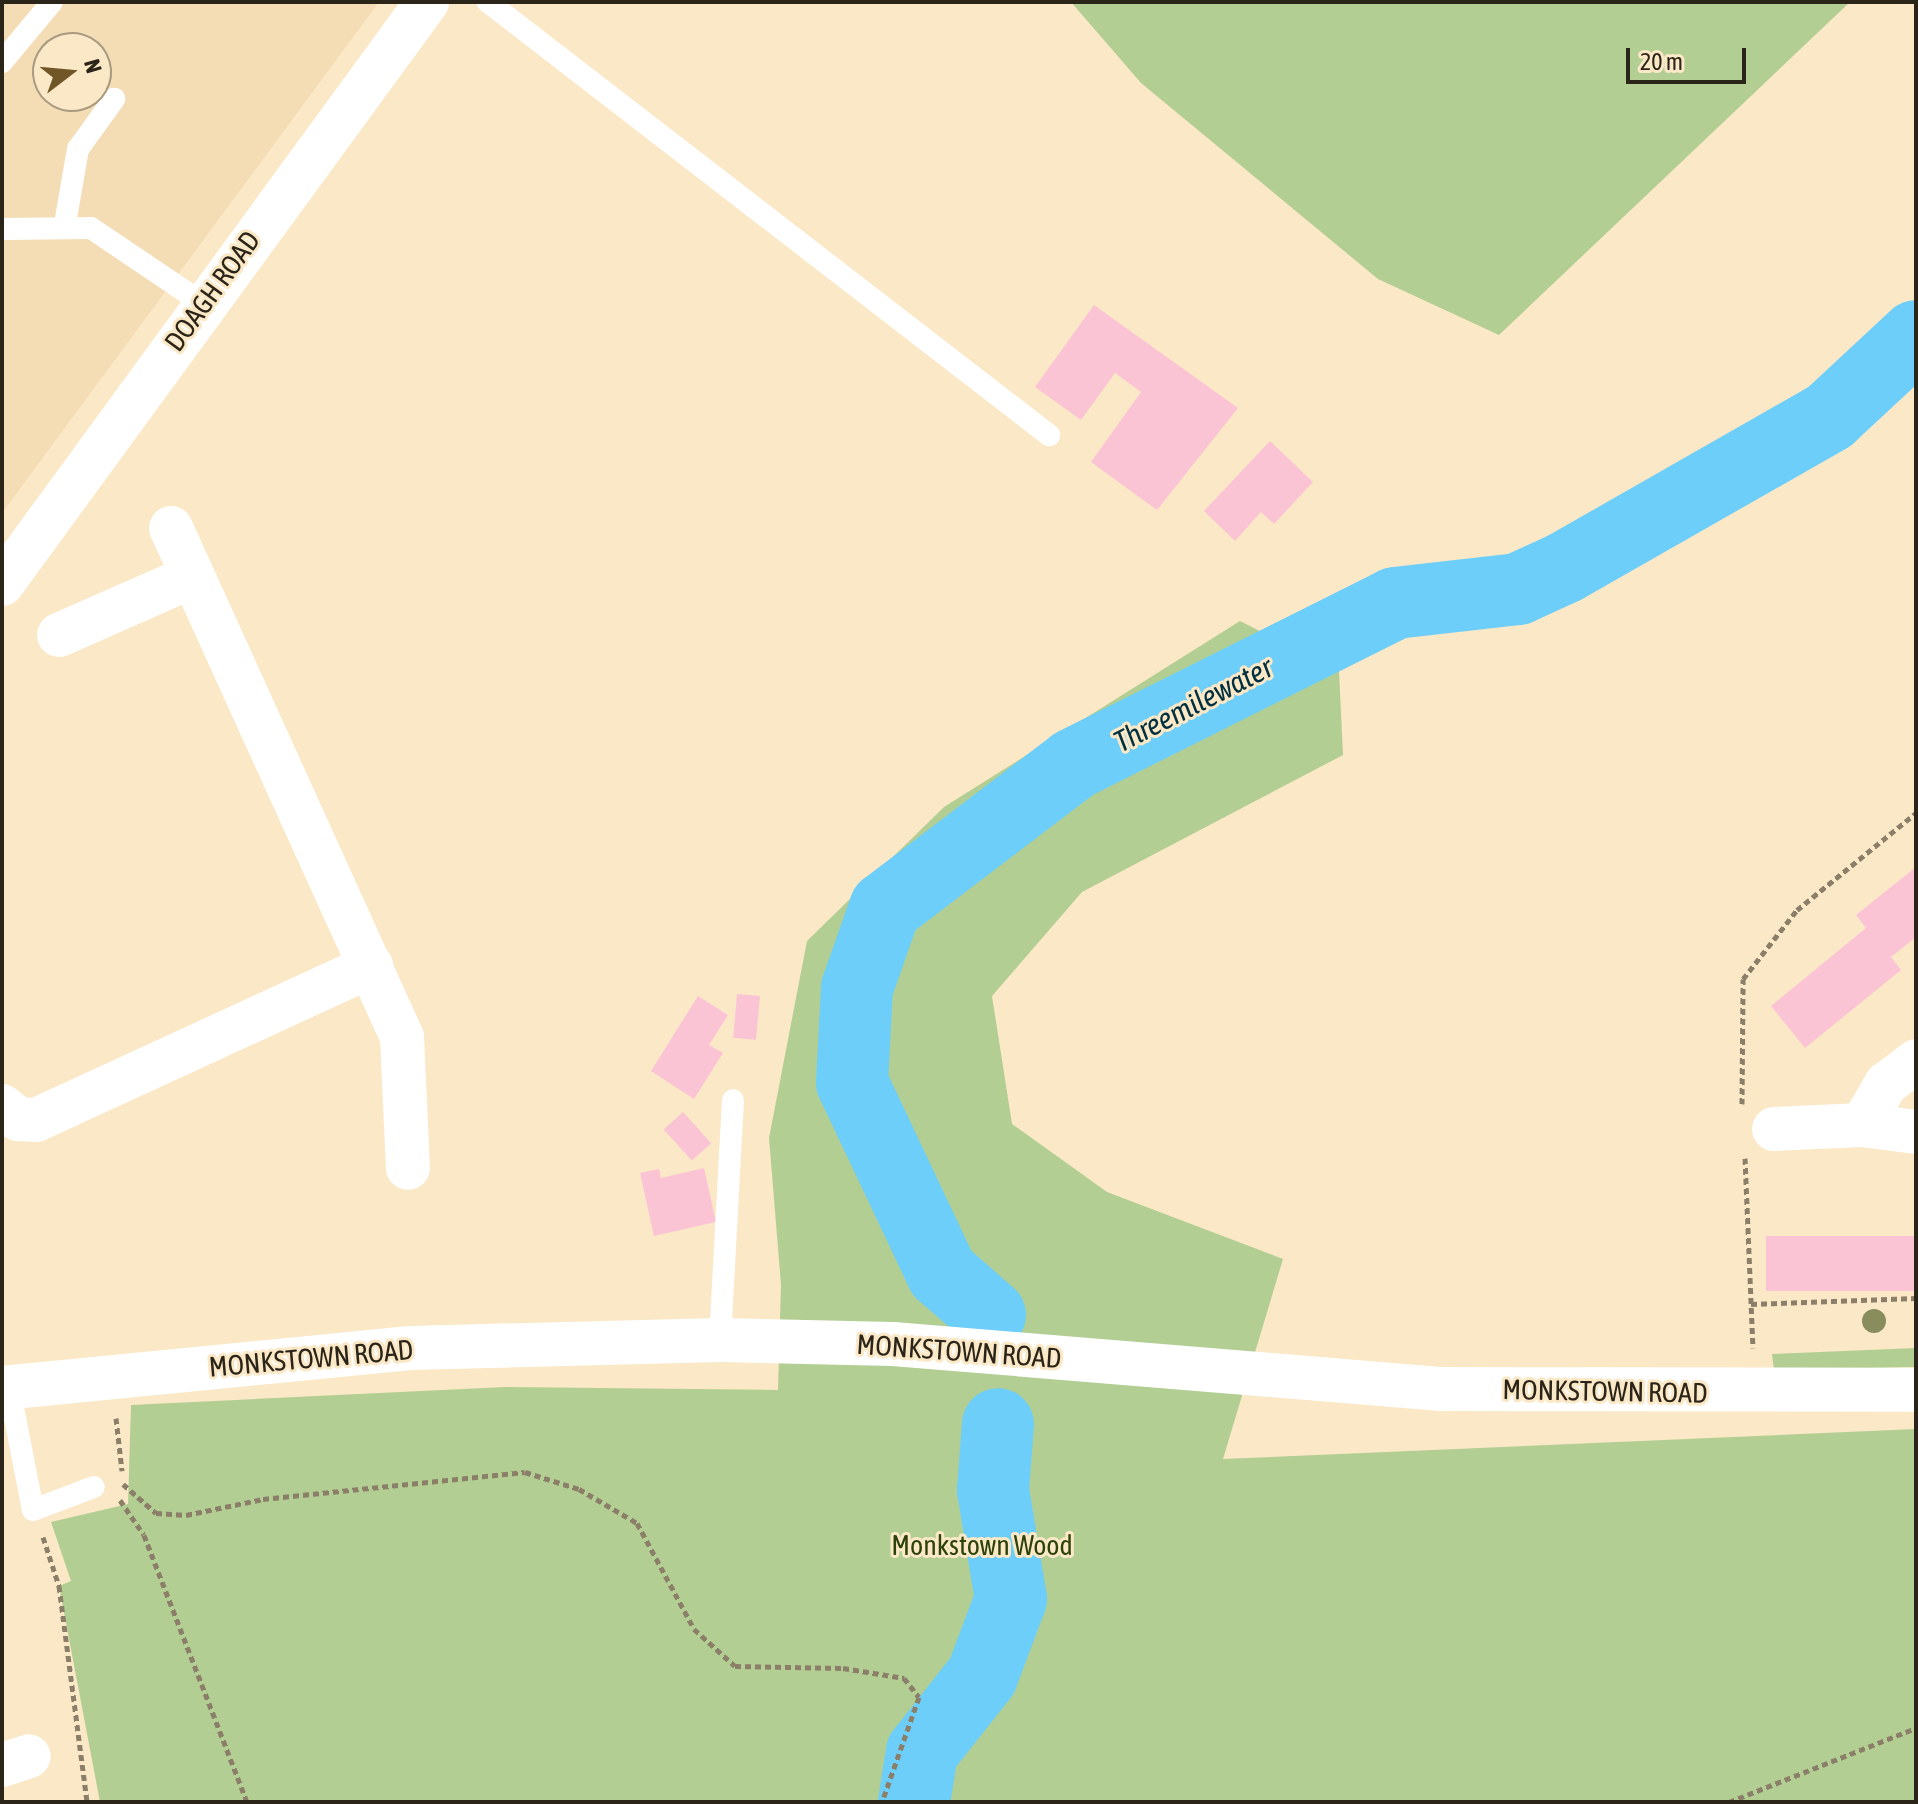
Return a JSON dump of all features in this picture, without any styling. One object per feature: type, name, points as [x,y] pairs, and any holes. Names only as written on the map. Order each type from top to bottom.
[{"type":"street","name":"DOAGH ROAD","points":[[2,584],[202,303],[427,2]]},
{"type":"street","points":[[171,528],[402,1037],[408,1168]]},
{"type":"street","points":[[59,635],[193,576]]},
{"type":"street","points":[[2,1106],[18,1119],[36,1120],[371,966]]},
{"type":"street","points":[[1862,1125],[1886,1084],[1916,1061]]},
{"type":"street","points":[[1754,1130],[1862,1125],[1916,1132]]},
{"type":"street","name":"MONKSTOWN ROAD","points":[[6,1387],[410,1348],[720,1340],[893,1344],[1442,1389],[1916,1390]]},
{"type":"lane","points":[[2,62],[52,2]]},
{"type":"lane","points":[[488,2],[1049,435]]},
{"type":"lane","points":[[65,224],[78,149],[114,99]]},
{"type":"lane","points":[[2,229],[65,224],[102,234],[202,303]]},
{"type":"lane","points":[[720,1340],[733,1100]]},
{"type":"lane","points":[[6,1387],[33,1510],[94,1487]]},
{"type":"path","points":[[1753,1355],[1754,1130],[1743,979],[1797,910],[1916,813]]},
{"type":"path","points":[[1751,1304],[1916,1298]]},
{"type":"path","points":[[111,1377],[124,1484],[156,1513],[186,1515],[263,1499],[525,1472],[579,1489],[637,1523],[694,1629],[735,1666],[843,1668],[904,1678],[919,1697],[882,1802]]},
{"type":"path","points":[[94,1487],[124,1484]]},
{"type":"path","points":[[94,1487],[128,1504],[144,1535],[247,1802]]},
{"type":"path","points":[[33,1510],[59,1586],[87,1802]]},
{"type":"path","points":[[1729,1802],[1916,1728]]},
{"type":"shaded area","points":[[2,2],[379,2],[2,513]]},
{"type":"green space","points":[[1071,2],[1850,2],[1499,335],[1378,279],[1141,83]]},
{"type":"green space","name":"Monkstown Wood","points":[[1240,621],[1339,671],[1343,755],[1082,892],[992,996],[1012,1124],[1107,1192],[1283,1259],[1223,1459],[1916,1429],[1916,1802],[100,1802],[59,1586],[71,1581],[51,1522],[128,1504],[131,1405],[505,1387],[778,1390],[781,1285],[769,1138],[807,941],[944,807]]},
{"type":"green space","points":[[1916,1348],[1916,1367],[1774,1370],[1772,1354]]},
{"type":"building","points":[[1094,305],[1238,408],[1157,510],[1091,462],[1141,392],[1115,373],[1081,420],[1035,387]]},
{"type":"building","points":[[1270,441],[1313,482],[1274,524],[1261,512],[1235,541],[1204,511]]},
{"type":"building","points":[[1916,867],[1916,937],[1891,957],[1901,970],[1805,1048],[1771,1006],[1866,928],[1856,915]]},
{"type":"building","points":[[737,994],[760,996],[756,1040],[733,1038]]},
{"type":"building","points":[[698,996],[728,1015],[709,1045],[723,1053],[694,1099],[651,1071]]},
{"type":"building","points":[[683,1112],[711,1143],[692,1161],[664,1129]]},
{"type":"building","points":[[704,1168],[716,1222],[654,1236],[640,1173],[659,1169],[661,1178]]},
{"type":"building","points":[[1766,1236],[1916,1236],[1916,1291],[1766,1291]]},
{"type":"waterway","name":"Threemilewater","points":[[990,1315],[942,1273],[852,1083],[857,988],[885,908],[1074,764],[1395,603],[1518,589],[1564,568],[1830,416],[1916,336]]},
{"type":"waterway","name":"Threemilewater","points":[[914,1802],[922,1752],[982,1676],[1011,1599],[993,1490],[998,1424]]}]
